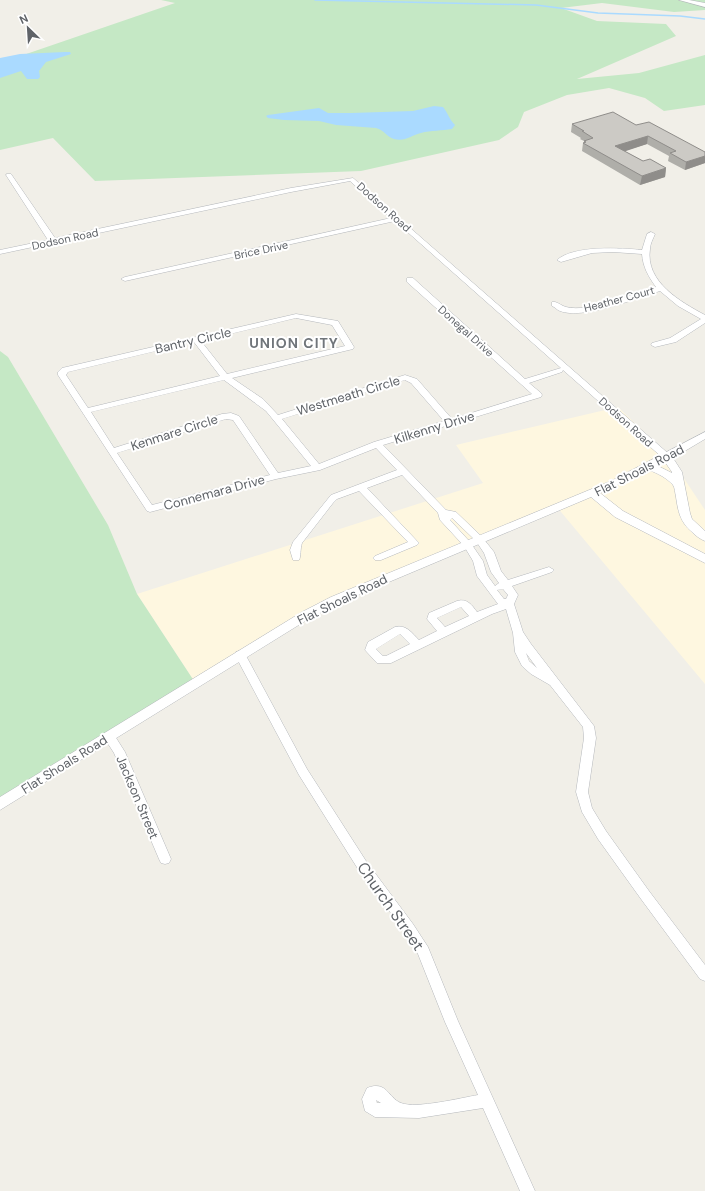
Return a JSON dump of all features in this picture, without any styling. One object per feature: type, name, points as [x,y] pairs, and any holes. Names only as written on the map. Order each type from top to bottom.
[{"type":"street","points":[[682,0],[705,5]]},
{"type":"street","points":[[9,175],[53,242]]},
{"type":"street","name":"Dodson Road","points":[[0,252],[347,179],[354,180],[666,458]]},
{"type":"street","name":"Brice Drive","points":[[125,279],[397,219]]},
{"type":"street","points":[[651,234],[646,243],[644,252],[648,271],[660,288],[680,304],[705,319],[673,340],[655,345]]},
{"type":"street","points":[[562,260],[578,253],[598,250],[619,249],[644,252]]},
{"type":"street","name":"Donegal Drive","points":[[410,280],[523,382]]},
{"type":"street","name":"Heather Court","points":[[555,304],[557,308],[562,310],[588,310],[660,288]]},
{"type":"street","name":"Bantry Circle","points":[[300,316],[335,323],[350,347],[86,411],[62,375],[62,372],[65,370],[196,339],[300,316]]},
{"type":"street","points":[[196,339],[225,377],[260,401],[276,418],[316,468]]},
{"type":"street","points":[[523,382],[559,370]]},
{"type":"street","name":"Westmeath Circle","points":[[276,418],[405,378],[414,381],[450,422]]},
{"type":"street","name":"Kilkenny Drive","points":[[276,476],[316,468],[377,444],[538,395],[523,382]]},
{"type":"street","name":"Connemara Drive","points":[[86,411],[150,509],[276,476]]},
{"type":"street","name":"Kenmare Circle","points":[[113,451],[225,416],[231,416],[236,418],[276,476]]},
{"type":"street","name":"Flat Shoals Road","points":[[0,804],[306,615],[335,600],[592,493],[666,458],[705,435]]},
{"type":"street","points":[[377,444],[443,512],[443,518],[479,539],[489,552],[496,572],[513,596],[509,604],[476,617],[417,645]]},
{"type":"street","points":[[666,458],[677,472],[681,487],[684,513],[687,520],[705,537]]},
{"type":"street","points":[[648,467],[667,473],[681,487]]},
{"type":"street","points":[[296,558],[295,550],[298,542],[334,497],[403,471]]},
{"type":"street","points":[[360,487],[414,543],[378,558]]},
{"type":"street","points":[[592,493],[619,514],[705,560]]},
{"type":"street","points":[[459,528],[478,561],[482,576],[500,600],[509,604],[518,632],[527,647],[588,726],[590,738],[582,792],[586,809],[602,835],[705,975]]},
{"type":"street","points":[[492,590],[549,570]]},
{"type":"street","points":[[443,632],[432,619],[433,616],[461,603],[466,605],[476,617]]},
{"type":"street","name":"Church Street","points":[[240,655],[303,772],[362,865],[409,928],[423,951],[528,1191]]},
{"type":"street","name":"Jackson Street","points":[[109,736],[119,752],[165,859]]},
{"type":"street","points":[[400,1110],[426,1110],[487,1100]]},
{"type":"shaded area","points":[[618,407],[669,456],[705,510],[705,684],[556,506],[333,599],[194,681],[137,594],[483,483],[456,445]]},
{"type":"green space","points":[[161,0],[705,0],[705,10],[674,12],[602,3],[561,8],[597,21],[666,24],[676,36],[577,79],[639,73],[705,55],[705,105],[664,111],[645,98],[609,88],[567,95],[524,112],[518,127],[499,140],[361,171],[95,181],[53,138],[0,150],[0,63],[175,3]]},
{"type":"green space","points":[[0,351],[8,357],[108,525],[137,594],[194,681],[0,804]]},
{"type":"water","points":[[70,52],[71,54],[46,62],[39,71],[40,77],[38,79],[27,79],[21,71],[0,78],[0,58],[20,54]]},
{"type":"water","points":[[434,106],[443,107],[455,125],[452,129],[425,132],[402,140],[394,139],[376,128],[336,125],[319,121],[284,120],[268,118],[266,116],[319,108],[328,113],[351,113],[413,111]]},
{"type":"building","points":[[613,112],[636,125],[649,122],[705,152],[705,156],[686,162],[670,153],[676,151],[648,136],[615,146],[643,161],[650,159],[666,168],[642,176],[583,143],[586,142],[584,141],[593,138],[572,124]]},
{"type":"waterway","points":[[315,0],[536,5],[598,13],[680,16],[705,19]]},
{"type":"district","name":"UNION CITY","points":[[294,343]]}]
